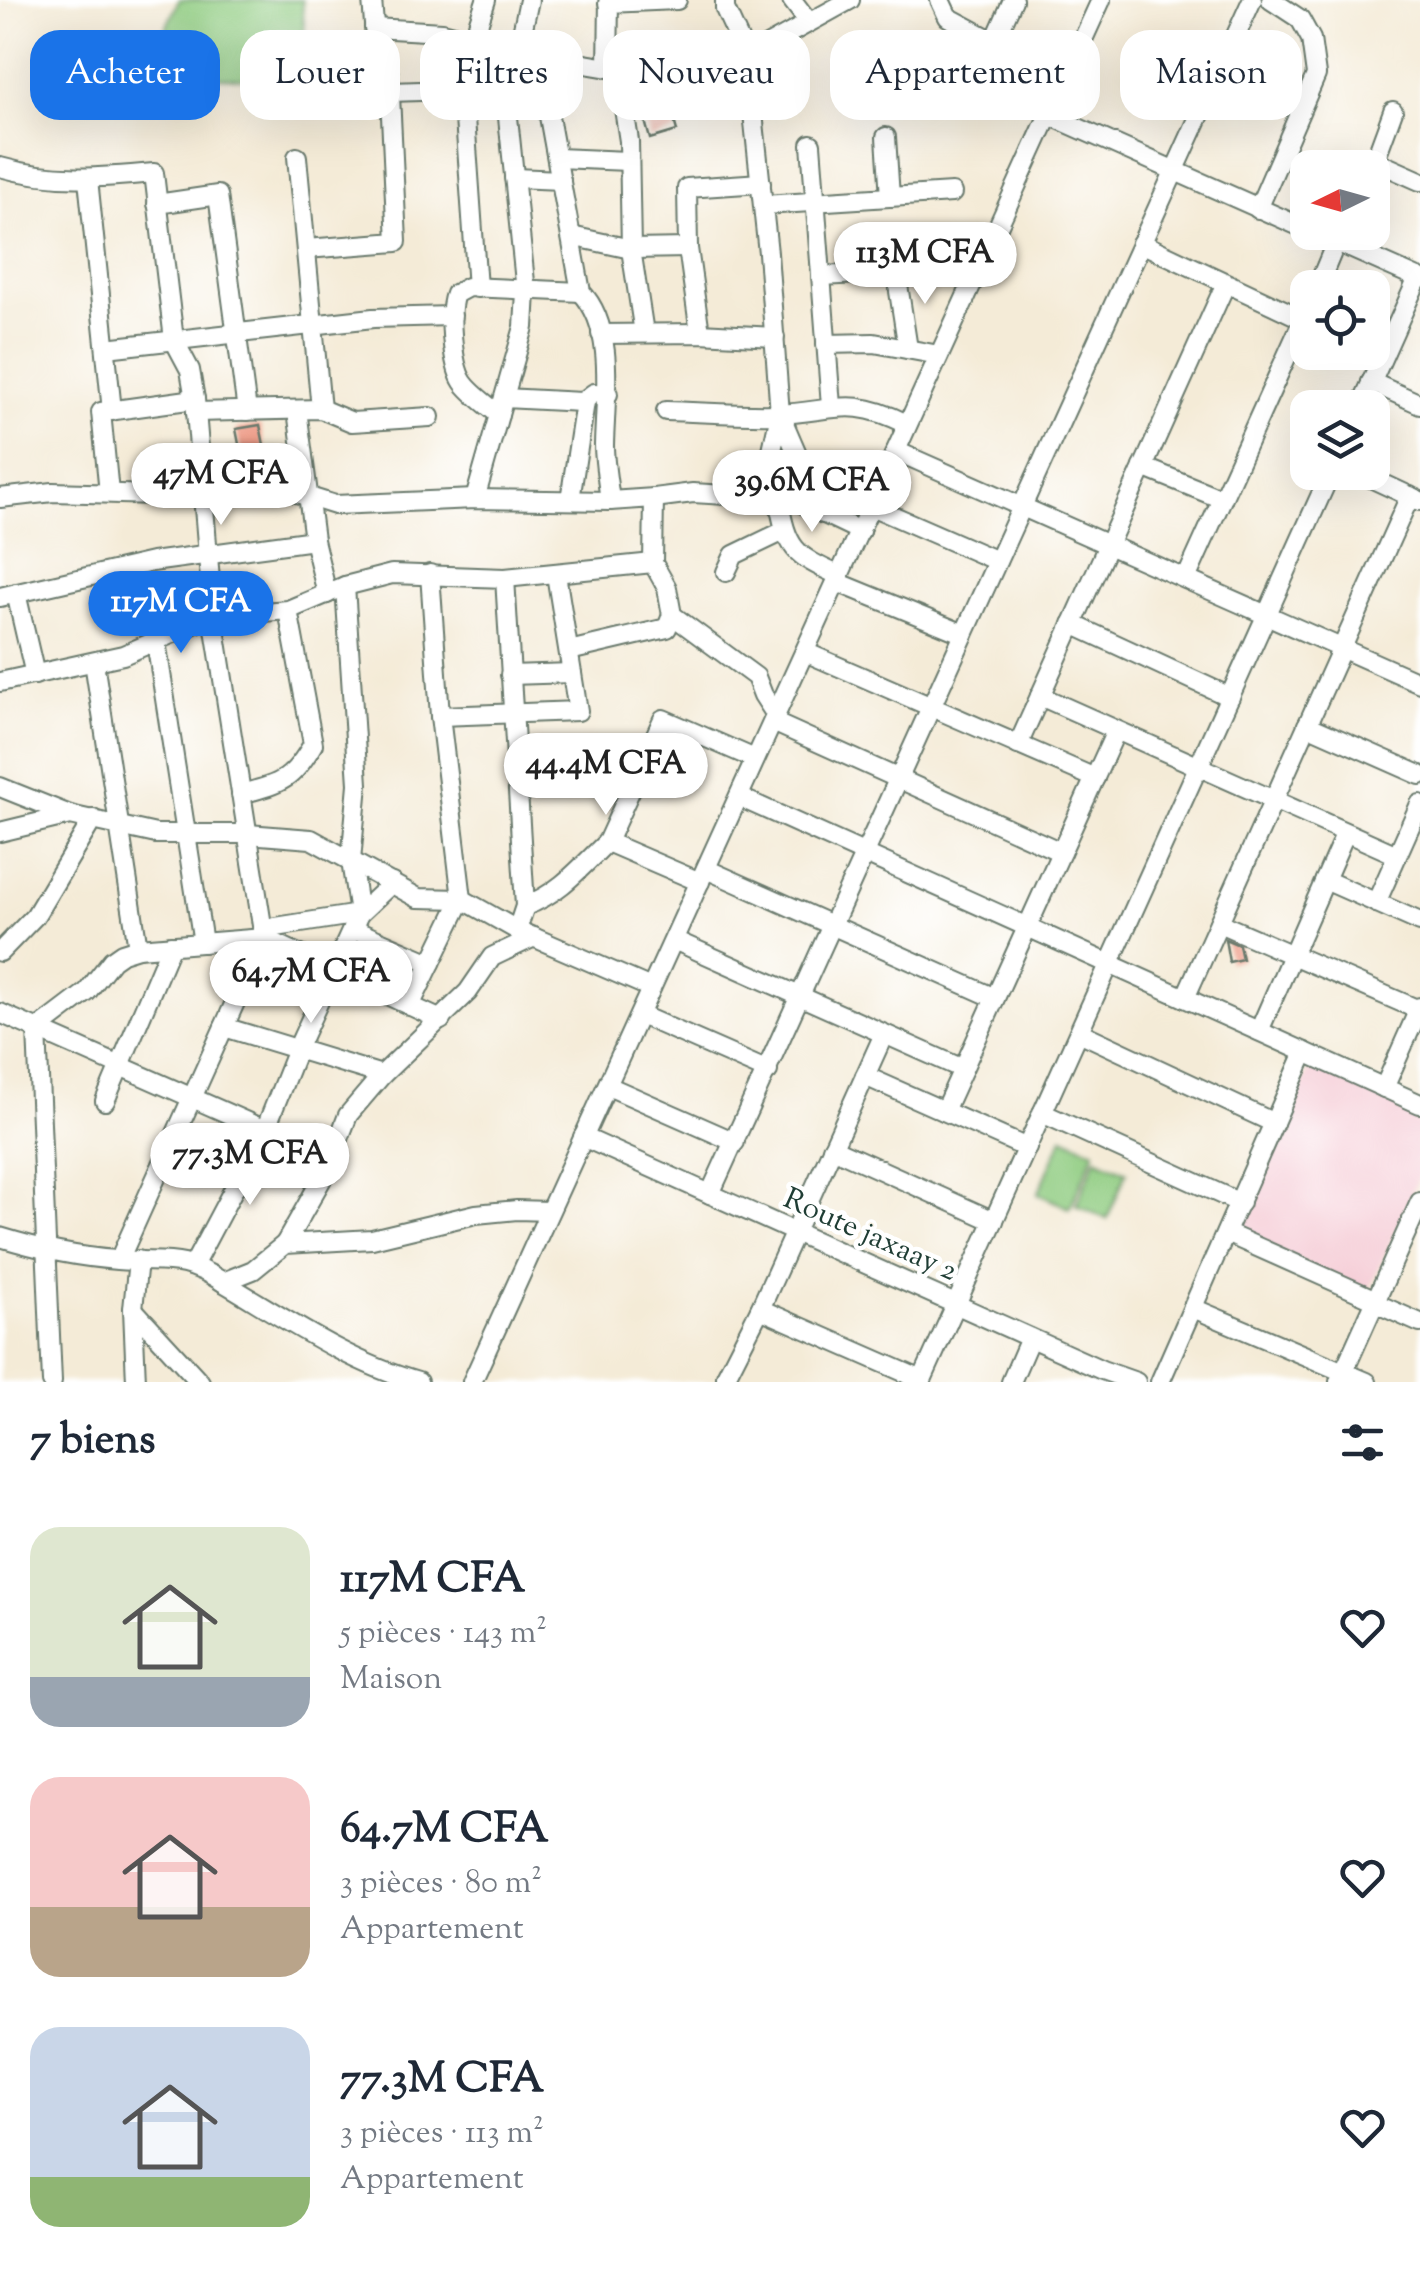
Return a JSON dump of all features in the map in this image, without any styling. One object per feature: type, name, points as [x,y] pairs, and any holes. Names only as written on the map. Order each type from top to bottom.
[{"type":"street","points":[[372,0],[374,28],[420,31]]},
{"type":"street","points":[[476,30],[486,0]]},
{"type":"street","points":[[523,30],[529,0]]},
{"type":"street","points":[[610,30],[608,2],[677,0]]},
{"type":"street","points":[[726,0],[725,8],[735,30]]},
{"type":"street","points":[[792,0],[808,21]]},
{"type":"street","points":[[793,30],[850,0]]},
{"type":"street","points":[[940,0],[948,17],[972,30]]},
{"type":"street","points":[[998,30],[1013,0]]},
{"type":"street","points":[[1087,30],[1101,0]]},
{"type":"street","points":[[1258,209],[1316,75],[1312,39],[1300,19],[1271,0]]},
{"type":"street","points":[[710,1194],[1174,170],[1246,2]]},
{"type":"street","points":[[1378,150],[1393,110]]},
{"type":"street","points":[[306,249],[397,242],[391,120]]},
{"type":"street","points":[[464,120],[477,288]]},
{"type":"street","points":[[474,499],[524,327],[526,292],[508,120]]},
{"type":"street","points":[[551,120],[581,292],[598,316],[608,394],[604,449],[610,501]]},
{"type":"street","points":[[624,120],[629,141],[632,250],[644,332]]},
{"type":"street","points":[[754,120],[780,414],[770,496],[790,547],[838,579],[964,634]]},
{"type":"street","points":[[472,1382],[1047,120]]},
{"type":"street","points":[[1060,120],[1290,222]]},
{"type":"street","points":[[886,137],[890,197]]},
{"type":"street","points":[[811,144],[831,406]]},
{"type":"street","points":[[297,157],[322,409]]},
{"type":"street","points":[[558,158],[628,161]]},
{"type":"street","points":[[0,167],[31,176],[88,179],[154,173],[174,340],[190,370],[213,616],[264,933],[129,1260],[136,1382]]},
{"type":"street","points":[[1390,170],[1420,181]]},
{"type":"street","points":[[514,178],[561,180]]},
{"type":"street","points":[[88,179],[112,411]]},
{"type":"street","points":[[700,333],[688,248],[688,188],[761,183]]},
{"type":"street","points":[[764,205],[952,193]]},
{"type":"street","points":[[157,204],[218,195],[234,334],[248,412]]},
{"type":"street","points":[[571,236],[632,250],[688,248]]},
{"type":"street","points":[[1141,243],[1290,308]]},
{"type":"street","points":[[1364,250],[1419,278],[1368,390]]},
{"type":"street","points":[[821,276],[980,268]]},
{"type":"street","points":[[896,272],[908,350]]},
{"type":"street","points":[[1018,744],[1226,283]]},
{"type":"street","points":[[581,292],[468,288],[455,294],[451,304],[456,363],[463,382],[501,406],[586,402]]},
{"type":"street","points":[[106,348],[373,318],[452,316]]},
{"type":"street","points":[[600,334],[775,337]]},
{"type":"street","points":[[826,344],[874,343],[939,355]]},
{"type":"street","points":[[1186,580],[1290,347]]},
{"type":"street","points":[[1372,382],[1420,404]]},
{"type":"street","points":[[570,500],[586,402],[594,393],[608,394]]},
{"type":"street","points":[[109,493],[101,412],[195,406],[248,412],[322,409],[352,422],[430,417]]},
{"type":"street","points":[[666,411],[780,414],[831,406],[872,408],[907,424]]},
{"type":"street","points":[[297,410],[314,540],[327,594]]},
{"type":"street","points":[[780,414],[823,514]]},
{"type":"street","points":[[896,452],[1342,648],[1418,677]]},
{"type":"street","points":[[1143,467],[1222,499]]},
{"type":"street","points":[[0,498],[53,492],[186,496],[234,484],[271,485],[335,505],[474,499],[610,501],[693,492],[793,499],[860,531]]},
{"type":"street","points":[[1185,998],[1342,648],[1415,499],[1390,487]]},
{"type":"street","points":[[760,1308],[921,1381],[1323,490]]},
{"type":"street","points":[[569,651],[666,628],[672,614],[667,588],[653,563],[654,498]]},
{"type":"street","points":[[872,506],[997,561]]},
{"type":"street","points":[[726,572],[734,556],[784,531]]},
{"type":"street","points":[[34,675],[8,595],[152,562],[314,540]]},
{"type":"street","points":[[0,682],[122,655],[213,616],[288,610],[346,586],[392,574],[505,578],[653,563]]},
{"type":"street","points":[[410,1006],[462,899],[440,716],[430,574]]},
{"type":"street","points":[[440,716],[578,711],[556,574]]},
{"type":"street","points":[[505,578],[526,934]]},
{"type":"street","points":[[346,586],[358,784],[352,861],[356,922]]},
{"type":"street","points":[[242,794],[284,782],[298,770],[313,744],[288,610]]},
{"type":"street","points":[[672,614],[756,678],[775,719],[1061,852]]},
{"type":"street","points":[[1072,624],[1230,697]]},
{"type":"street","points":[[156,641],[204,943]]},
{"type":"street","points":[[805,652],[1095,778]]},
{"type":"street","points":[[94,662],[138,948]]},
{"type":"street","points":[[510,675],[572,673]]},
{"type":"street","points":[[1040,696],[1397,855]]},
{"type":"street","points":[[525,906],[558,889],[607,842],[663,719],[755,759]]},
{"type":"street","points":[[1307,725],[1420,775]]},
{"type":"street","points":[[944,1111],[1116,730]]},
{"type":"street","points":[[0,787],[70,815],[156,834],[312,839],[418,898],[462,899],[526,934],[651,988]]},
{"type":"street","points":[[739,797],[1420,1104]]},
{"type":"street","points":[[1376,903],[1420,804]]},
{"type":"street","points":[[0,832],[70,815]]},
{"type":"street","points":[[0,952],[35,916],[93,819]]},
{"type":"street","points":[[1259,1031],[1346,834]]},
{"type":"street","points":[[607,842],[833,925],[995,998]]},
{"type":"street","points":[[1326,880],[1420,922]]},
{"type":"street","points":[[194,1264],[265,1130],[298,1047],[356,922],[392,883]]},
{"type":"street","points":[[38,1030],[87,992],[112,960],[138,948],[356,922],[431,963]]},
{"type":"street","points":[[1218,922],[1419,1008],[1384,1088]]},
{"type":"street","points":[[264,933],[441,1020]]},
{"type":"street","points":[[223,1282],[253,1270],[285,1244],[327,1170],[348,1115],[382,1074],[468,992],[492,957],[526,934]]},
{"type":"street","points":[[674,940],[963,1069]]},
{"type":"street","points":[[104,1101],[172,946]]},
{"type":"street","points":[[0,1014],[265,1130]]},
{"type":"street","points":[[640,1016],[768,1071]]},
{"type":"street","points":[[224,1027],[382,1074]]},
{"type":"street","points":[[38,1030],[52,1382]]},
{"type":"street","points":[[1079,1032],[1274,1123]]},
{"type":"street","points":[[726,1382],[884,1034]]},
{"type":"street","points":[[1160,1382],[1305,1052]]},
{"type":"street","points":[[865,1076],[1026,1148]]},
{"type":"street","points":[[608,1086],[736,1142]]},
{"type":"street","points":[[1042,1113],[1240,1202]]},
{"type":"street","name":"Route jaxaay 2","points":[[582,1137],[1030,1338],[1100,1376],[1136,1382]]},
{"type":"street","points":[[832,1148],[994,1221]]},
{"type":"street","points":[[1342,1377],[1376,1302],[1414,1233],[1420,1202]]},
{"type":"street","points":[[285,1244],[372,1239],[476,1214],[549,1211]]},
{"type":"street","points":[[1226,1234],[1420,1323]]},
{"type":"street","points":[[0,1237],[47,1252],[194,1264],[318,1338],[401,1378],[418,1382]]},
{"type":"street","points":[[1193,1308],[1342,1377],[1367,1382]]},
{"type":"street","points":[[133,1309],[200,1382]]},
{"type":"street","points":[[1010,1382],[1030,1338]]},
{"type":"shaded area","points":[[1313,1060],[1420,1108],[1420,1175],[1368,1293],[1236,1234]]},
{"type":"green space","points":[[179,0],[302,0],[304,30],[240,30],[240,78],[220,77],[220,30],[165,30]]},
{"type":"green space","points":[[1063,1137],[1095,1151],[1070,1208],[1038,1194]]},
{"type":"green space","points":[[1096,1158],[1127,1172],[1107,1219],[1076,1205]]},
{"type":"building","points":[[645,120],[674,120],[677,131],[650,139]]},
{"type":"building","points":[[260,425],[267,460],[243,464],[236,429]]},
{"type":"building","points":[[1225,939],[1239,945],[1242,959],[1229,962]]}]
